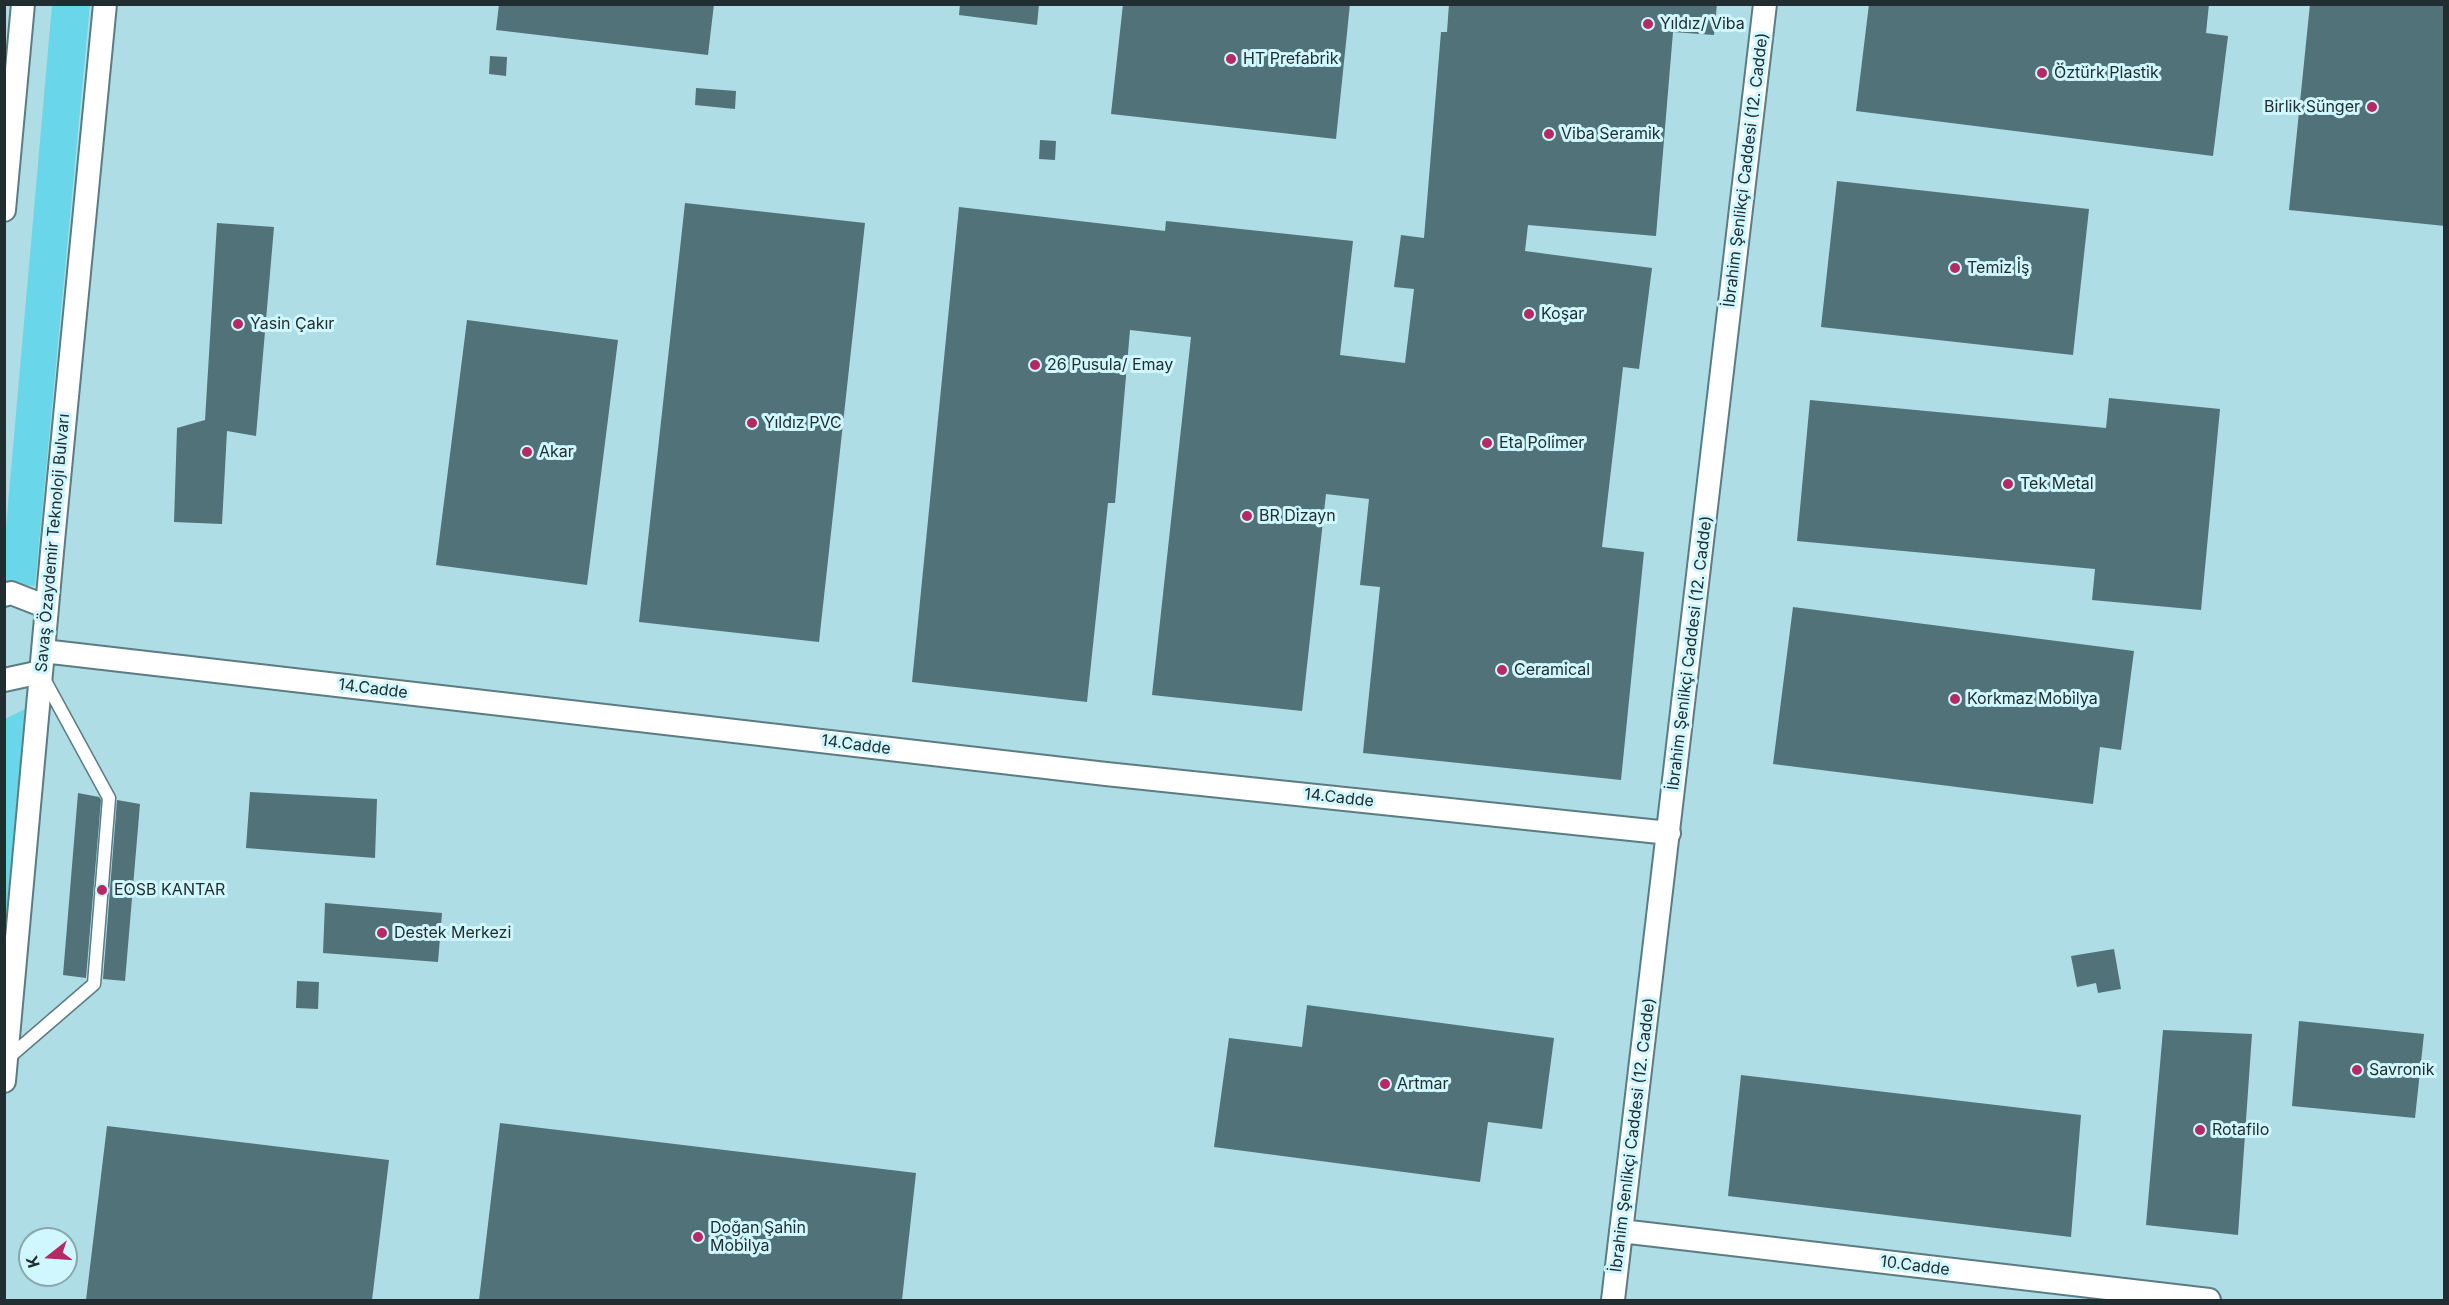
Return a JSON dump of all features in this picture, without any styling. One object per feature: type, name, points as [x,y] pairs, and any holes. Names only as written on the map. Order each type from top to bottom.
[{"type":"street","points":[[4,210],[23,4]]},
{"type":"street","name":"Savaş Özaydemir Teknoloji Bulvarı","points":[[5,1070],[105,4]]},
{"type":"street","name":"İbrahim Şenlikçi Caddesi (12. Cadde)","points":[[1613,1300],[1765,4]]},
{"type":"street","points":[[4,595],[11,593],[47,607]]},
{"type":"street","name":"14.Cadde","points":[[4,680],[42,662],[1669,833]]},
{"type":"street","name":"10.Cadde","points":[[1621,1230],[2209,1300]]},
{"type":"lane","points":[[5,1070],[94,984],[109,798],[42,662]]},
{"type":"shaded area","points":[[5,5],[2444,5],[2444,1300],[5,1300]]},
{"type":"shaded area","points":[[52,5],[90,5],[35,586],[4,583],[5,538]]},
{"type":"shaded area","points":[[25,709],[5,927],[5,719]]},
{"type":"building","points":[[499,4],[714,4],[708,55],[496,30]]},
{"type":"building","points":[[960,4],[1039,4],[1037,25],[959,15]]},
{"type":"building","name":"HT Prefabrik","points":[[1123,4],[1350,4],[1336,139],[1111,114]]},
{"type":"building","points":[[1449,4],[1717,4],[1714,35],[1673,32],[1656,236],[1528,225],[1525,251],[1652,268],[1639,369],[1623,367],[1602,547],[1644,552],[1621,780],[1363,753],[1380,587],[1360,585],[1369,499],[1326,494],[1302,711],[1152,695],[1191,337],[1130,330],[1115,503],[1108,503],[1087,702],[912,682],[959,207],[1165,231],[1166,221],[1353,241],[1340,355],[1405,363],[1414,289],[1394,287],[1401,235],[1424,238],[1441,32],[1447,32]]},
{"type":"building","name":"Öztürk Plastik","points":[[1869,4],[2209,4],[2206,33],[2228,36],[2213,156],[1856,111]]},
{"type":"building","name":"Birlik Sünger","points":[[2310,4],[2445,4],[2445,226],[2289,210]]},
{"type":"building","points":[[490,56],[507,57],[506,76],[489,74]]},
{"type":"building","points":[[696,88],[736,91],[735,109],[695,105]]},
{"type":"building","points":[[1040,140],[1056,141],[1055,160],[1039,159]]},
{"type":"building","name":"Temiz İş","points":[[1837,181],[2089,209],[2073,355],[1821,327]]},
{"type":"building","name":"Yıldız PVC","points":[[685,203],[865,223],[819,642],[639,622]]},
{"type":"building","name":"Yasin Çakır","points":[[217,223],[274,227],[256,436],[227,431],[222,524],[174,522],[177,428],[205,420]]},
{"type":"building","name":"Akar","points":[[467,320],[618,340],[587,585],[436,565]]},
{"type":"building","name":"Tek Metal","points":[[2109,398],[2220,409],[2201,610],[2092,600],[2095,569],[1797,541],[1810,400],[2106,428]]},
{"type":"building","name":"Korkmaz Mobilya","points":[[1793,607],[2134,651],[2121,750],[2100,747],[2093,804],[1773,764]]},
{"type":"building","points":[[250,792],[377,799],[375,858],[246,848]]},
{"type":"building","points":[[78,793],[99,797],[101,800],[86,978],[63,975]]},
{"type":"building","points":[[117,800],[140,804],[125,981],[103,979]]},
{"type":"building","name":"Destek Merkezi","points":[[325,903],[442,913],[438,962],[323,953]]},
{"type":"building","points":[[2114,949],[2121,989],[2098,993],[2096,983],[2077,987],[2071,956]]},
{"type":"building","points":[[297,981],[319,982],[318,1009],[296,1008]]},
{"type":"building","name":"Artmar","points":[[1307,1005],[1554,1038],[1542,1129],[1488,1122],[1480,1182],[1214,1147],[1229,1038],[1302,1047]]},
{"type":"building","name":"Savronik","points":[[2299,1021],[2424,1034],[2415,1118],[2292,1106]]},
{"type":"building","name":"Rotafilo","points":[[2163,1030],[2252,1034],[2238,1235],[2146,1225]]},
{"type":"building","points":[[1741,1075],[2081,1115],[2071,1237],[1728,1196]]},
{"type":"building","name":"Doğan Şahin Mobilya","points":[[500,1123],[916,1173],[902,1300],[479,1300]]},
{"type":"building","points":[[107,1126],[389,1160],[372,1300],[86,1300]]},
{"type":"place","name":"Yıldız/ Viba","points":[[1648,24]]},
{"type":"place","name":"HT Prefabrik","points":[[1231,59]]},
{"type":"place","name":"Öztürk Plastik","points":[[2042,73]]},
{"type":"place","name":"Birlik Sünger","points":[[2372,107]]},
{"type":"place","name":"Viba Seramik","points":[[1549,134]]},
{"type":"place","name":"Temiz İş","points":[[1955,268]]},
{"type":"place","name":"Koşar","points":[[1529,314]]},
{"type":"place","name":"Yasin Çakır","points":[[238,324]]},
{"type":"place","name":"26 Pusula/ Emay","points":[[1035,365]]},
{"type":"place","name":"Yıldız PVC","points":[[752,423]]},
{"type":"place","name":"Eta Polimer","points":[[1487,443]]},
{"type":"place","name":"Akar","points":[[527,452]]},
{"type":"place","name":"Tek Metal","points":[[2008,484]]},
{"type":"place","name":"BR Dizayn","points":[[1247,516]]},
{"type":"place","name":"Ceramical","points":[[1502,670]]},
{"type":"place","name":"Korkmaz Mobilya","points":[[1955,699]]},
{"type":"place","name":"EOSB KANTAR","points":[[102,890]]},
{"type":"place","name":"Destek Merkezi","points":[[382,933]]},
{"type":"place","name":"Savronik","points":[[2357,1070]]},
{"type":"place","name":"Artmar","points":[[1385,1084]]},
{"type":"place","name":"Rotafilo","points":[[2200,1130]]},
{"type":"place","name":"Doğan Şahin Mobilya","points":[[698,1237]]}]
